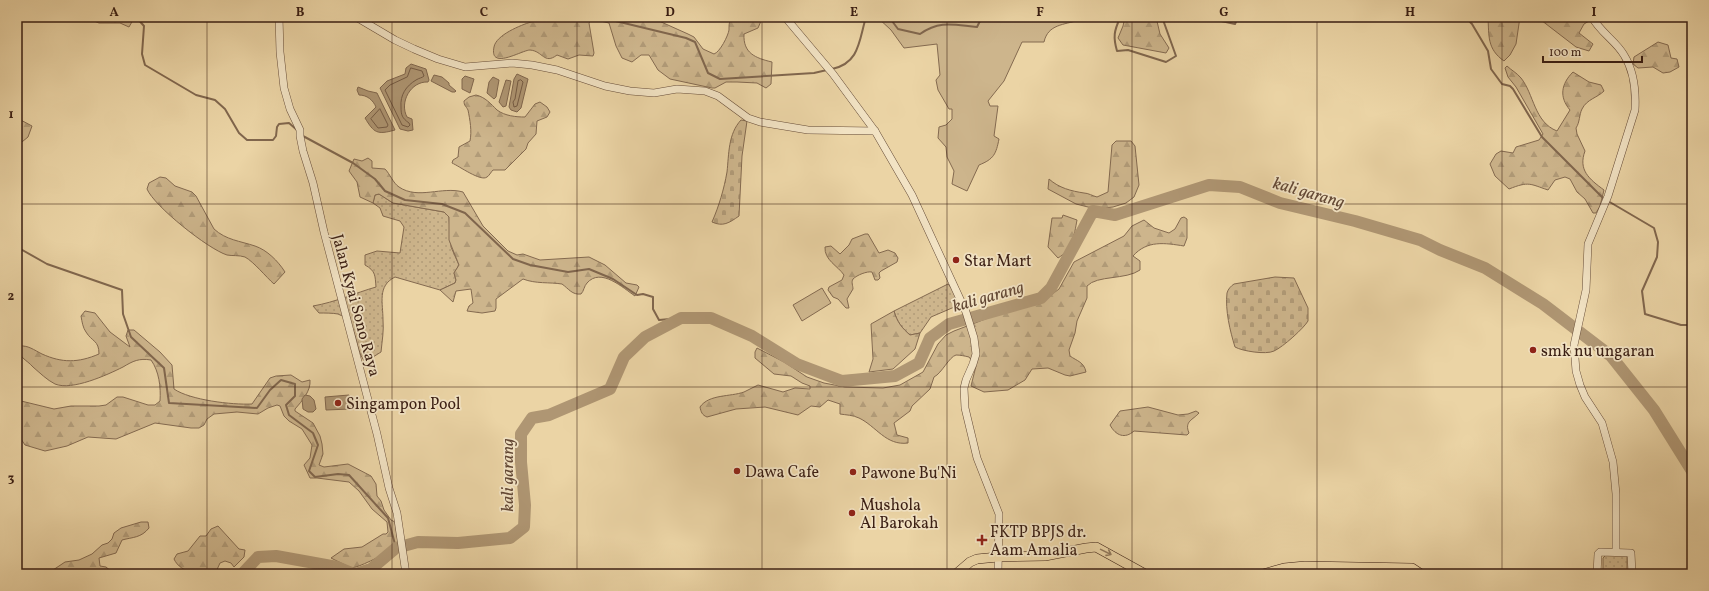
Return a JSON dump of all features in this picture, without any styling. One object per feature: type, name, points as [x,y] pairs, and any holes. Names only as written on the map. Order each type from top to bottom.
[{"type":"main road","points":[[956,574],[970,562],[977,559],[1045,556],[1096,547],[1145,574]]},
{"type":"main road","points":[[1263,574],[1284,568],[1316,566],[1412,568],[1421,574]]},
{"type":"street","name":"Jalan Kyai Sono Raya","points":[[279,17],[280,52],[284,88],[290,109],[300,133],[334,275],[377,434],[389,488],[397,513],[406,574]]},
{"type":"street","points":[[335,17],[350,17]]},
{"type":"street","points":[[356,17],[395,40],[414,49],[438,59],[464,67],[512,64],[532,65],[557,70],[605,86],[630,91],[654,93],[677,89],[706,91],[718,96],[748,118],[760,122],[808,130],[875,131]]},
{"type":"street","points":[[785,17],[833,74],[875,131],[900,171],[918,206],[966,312],[972,331],[976,354],[964,388],[965,408],[977,458],[999,514],[998,574]]},
{"type":"street","points":[[1592,17],[1597,26],[1624,54],[1634,82],[1635,110],[1608,196],[1588,244],[1586,290],[1576,337],[1575,363],[1580,385],[1585,396],[1602,422],[1613,462],[1616,494],[1616,552]]},
{"type":"street","points":[[1597,574],[1599,552],[1631,553],[1632,574]]},
{"type":"green space","points":[[84,17],[141,17],[133,20],[129,27],[120,23],[99,23]]},
{"type":"green space","points":[[555,17],[626,17],[641,21],[659,21],[694,37],[703,49],[714,54],[719,50],[725,40],[732,17],[755,17],[761,21],[758,28],[744,34],[744,40],[751,54],[760,59],[772,62],[771,84],[766,88],[757,83],[726,82],[712,88],[670,79],[658,70],[649,55],[641,55],[632,62],[622,58],[616,46],[609,23],[592,19],[589,23],[594,53],[593,56],[579,55],[568,59],[557,55],[549,59],[530,50],[507,58],[496,58],[494,54],[494,47],[499,38],[521,25],[548,20]]},
{"type":"green space","points":[[877,17],[1077,17],[1079,20],[1053,28],[1046,36],[1044,42],[1022,42],[1004,81],[988,101],[990,106],[998,106],[994,136],[999,139],[997,149],[988,161],[979,165],[967,191],[952,184],[954,171],[947,157],[946,147],[938,138],[939,127],[946,125],[952,119],[952,109],[949,109],[938,90],[936,80],[940,75],[937,44],[904,48],[891,30]]},
{"type":"green space","points":[[1125,17],[1156,17],[1160,34],[1169,48],[1166,53],[1123,45],[1118,38]]},
{"type":"green space","points":[[1488,17],[1520,17],[1516,44],[1510,55],[1504,61],[1494,52],[1490,42]]},
{"type":"green space","points":[[1537,17],[1596,17],[1584,24],[1579,33],[1593,44],[1589,51],[1576,47]]},
{"type":"green space","points":[[1658,42],[1668,45],[1671,58],[1677,59],[1679,67],[1670,72],[1663,73],[1653,67],[1638,68],[1633,64],[1634,57]]},
{"type":"green space","points":[[1507,66],[1519,76],[1544,121],[1549,127],[1557,131],[1570,110],[1564,100],[1563,91],[1566,81],[1573,72],[1589,82],[1601,85],[1604,91],[1584,106],[1576,128],[1577,134],[1585,151],[1583,164],[1586,174],[1604,190],[1600,206],[1596,213],[1593,213],[1585,199],[1577,192],[1570,179],[1565,177],[1555,180],[1548,190],[1529,184],[1509,189],[1495,176],[1490,164],[1496,154],[1501,151],[1513,153],[1516,147],[1539,140],[1543,134],[1516,87],[1508,77],[1505,68]]},
{"type":"green space","points":[[476,95],[485,99],[503,114],[511,116],[525,117],[535,104],[540,102],[547,107],[550,112],[547,117],[537,121],[536,134],[528,143],[526,149],[505,170],[493,170],[484,178],[475,176],[452,163],[453,160],[458,157],[459,147],[470,141],[470,122],[468,110],[464,101],[469,97]]},
{"type":"green space","points":[[17,118],[32,126],[28,137],[17,146]]},
{"type":"green space","points":[[741,120],[747,121],[742,156],[739,216],[726,224],[719,224],[712,222],[719,204],[727,172],[731,138]]},
{"type":"green space","points":[[1116,141],[1131,141],[1135,146],[1139,185],[1134,197],[1126,203],[1113,207],[1096,209],[1076,204],[1048,189],[1049,179],[1065,189],[1087,193],[1097,197],[1108,192],[1112,145]]},
{"type":"green space","points":[[368,158],[372,161],[372,168],[385,169],[393,181],[406,191],[422,193],[447,191],[463,192],[483,226],[508,251],[517,255],[523,254],[540,260],[589,257],[605,265],[626,283],[637,285],[639,287],[635,296],[612,280],[599,277],[586,284],[581,294],[575,294],[562,284],[528,281],[523,279],[496,299],[495,311],[482,313],[467,311],[469,306],[473,303],[471,289],[456,291],[453,302],[440,290],[455,283],[456,280],[454,273],[459,265],[449,240],[449,217],[444,212],[393,203],[379,194],[375,195],[373,203],[360,197],[357,182],[349,171],[354,159],[362,161]]},
{"type":"green space","points":[[160,177],[166,178],[175,186],[192,192],[196,196],[214,229],[219,233],[228,238],[264,250],[276,260],[285,272],[274,284],[249,259],[240,256],[227,255],[207,245],[195,236],[170,216],[147,189],[149,183]]},
{"type":"green space","points":[[379,194],[393,203],[444,212],[449,217],[451,247],[459,265],[454,273],[456,280],[455,283],[440,290],[395,277],[389,281],[383,290],[382,296],[383,328],[381,352],[365,362],[361,356],[353,329],[345,318],[338,314],[319,313],[313,306],[338,300],[376,287],[373,272],[365,265],[365,255],[377,251],[400,253],[404,227],[400,221],[383,216],[380,208],[373,203],[375,195]]},
{"type":"green space","points":[[1063,215],[1077,220],[1074,237],[1070,246],[1067,251],[1058,258],[1048,247],[1052,218],[1062,218]]},
{"type":"green space","points":[[1184,217],[1187,219],[1187,238],[1184,246],[1157,244],[1144,247],[1133,256],[1140,261],[1140,270],[1127,275],[1098,280],[1087,286],[1087,298],[1077,321],[1075,333],[1069,350],[1070,356],[1082,364],[1086,372],[1070,376],[1048,368],[1032,369],[1025,380],[1008,390],[984,392],[971,386],[976,366],[969,357],[953,356],[934,377],[930,389],[912,406],[910,411],[894,423],[897,435],[908,438],[908,443],[900,443],[887,439],[865,421],[852,416],[840,414],[840,404],[828,400],[820,407],[811,406],[798,415],[765,407],[736,409],[707,417],[701,412],[700,407],[709,400],[720,396],[738,394],[758,385],[783,392],[795,388],[810,389],[810,386],[791,376],[774,374],[755,358],[757,348],[784,362],[807,377],[824,383],[845,387],[883,388],[900,385],[923,372],[938,344],[946,335],[1009,310],[1039,304],[1059,289],[1074,262],[1124,236],[1132,226],[1144,220],[1154,228],[1169,233],[1175,229],[1181,218]]},
{"type":"green space","points":[[868,234],[879,253],[888,250],[895,253],[898,258],[897,262],[881,271],[879,273],[880,278],[878,280],[875,280],[872,272],[862,274],[853,279],[853,289],[847,299],[849,308],[846,308],[838,299],[833,297],[828,290],[829,287],[842,280],[844,275],[829,259],[825,252],[825,247],[831,246],[840,254],[849,245],[852,239]]},
{"type":"green space","points":[[1275,277],[1294,278],[1308,308],[1308,321],[1283,346],[1274,351],[1266,353],[1254,352],[1235,347],[1227,313],[1228,290],[1234,284]]},
{"type":"green space","points":[[948,284],[955,292],[959,305],[931,317],[920,333],[910,335],[900,324],[894,311]]},
{"type":"green space","points":[[822,288],[831,303],[802,321],[793,305]]},
{"type":"green space","points":[[85,311],[95,313],[110,332],[130,347],[126,336],[128,330],[134,330],[160,352],[172,365],[174,389],[190,396],[223,403],[252,404],[270,378],[291,375],[302,382],[310,380],[308,392],[295,411],[313,423],[320,436],[323,454],[319,465],[324,467],[348,464],[371,476],[376,484],[377,496],[381,501],[384,510],[391,520],[395,522],[398,541],[392,549],[370,561],[351,568],[331,558],[344,549],[362,547],[383,534],[386,534],[388,532],[387,522],[372,509],[359,491],[349,482],[310,478],[304,465],[310,458],[312,445],[302,429],[289,421],[284,416],[280,406],[277,405],[258,414],[237,412],[214,414],[207,419],[204,425],[199,428],[155,423],[116,439],[88,437],[67,446],[45,451],[25,445],[17,433],[17,400],[54,409],[71,406],[106,405],[117,397],[123,397],[148,405],[155,405],[160,401],[159,379],[154,364],[151,360],[136,360],[108,374],[89,381],[80,384],[62,386],[49,380],[21,356],[19,346],[28,347],[49,357],[70,361],[84,359],[99,354],[98,346],[83,327],[81,316]]},
{"type":"green space","points":[[894,311],[900,324],[910,335],[920,333],[915,349],[893,369],[869,372],[873,359],[871,324]]},
{"type":"green space","points":[[1148,407],[1178,415],[1196,411],[1199,413],[1188,423],[1189,433],[1187,435],[1134,431],[1124,436],[1118,434],[1112,429],[1110,425],[1120,411]]},
{"type":"green space","points":[[141,522],[148,522],[149,528],[143,534],[137,537],[122,540],[116,553],[99,558],[100,566],[106,567],[112,572],[110,574],[47,574],[65,562],[79,560],[92,554],[102,545],[108,543],[112,539],[114,533],[121,528]]},
{"type":"green space","points":[[218,526],[239,549],[245,550],[244,557],[234,567],[231,563],[225,561],[220,563],[215,574],[192,572],[181,568],[174,559],[177,554],[188,551],[200,536],[206,536],[211,529]]},
{"type":"green space","points":[[1606,555],[1625,555],[1627,557],[1627,574],[1603,574],[1603,558]]},
{"type":"water","points":[[411,64],[426,69],[429,80],[428,82],[416,85],[408,94],[405,111],[407,117],[412,119],[413,130],[408,131],[400,129],[380,88],[387,81],[405,74],[406,68]]},
{"type":"water","points":[[517,74],[528,79],[521,108],[517,112],[511,110],[509,107],[514,79]]},
{"type":"water","points":[[434,75],[442,77],[456,91],[452,92],[431,81]]},
{"type":"water","points":[[465,76],[474,79],[470,93],[462,89],[462,79]]},
{"type":"water","points":[[493,77],[499,80],[496,97],[494,99],[487,93],[489,82]]},
{"type":"water","points":[[506,80],[511,81],[506,106],[503,107],[499,102]]},
{"type":"water","points":[[358,87],[377,93],[395,130],[377,132],[371,127],[365,118],[376,107],[369,98],[359,95],[357,90]]},
{"type":"water","name":"Singampon Pool","points":[[305,395],[310,396],[314,400],[316,409],[313,412],[308,412],[303,409],[302,399]]},
{"type":"water","name":"Singampon Pool","points":[[349,395],[350,409],[326,410],[325,397]]},
{"type":"waterway","points":[[136,17],[144,26],[142,54],[145,65],[196,95],[215,100],[225,109],[239,133],[247,140],[273,140],[276,136],[277,127],[279,124],[289,123],[297,130]]},
{"type":"waterway","points":[[599,17],[686,38],[695,42],[708,73],[720,79],[814,73],[827,70]]},
{"type":"waterway","points":[[832,69],[848,62],[853,56],[860,42],[866,17]]},
{"type":"waterway","points":[[889,17],[898,29],[920,34],[934,27],[947,24],[977,27],[982,17]]},
{"type":"waterway","points":[[1078,17],[1090,19],[1109,17]]},
{"type":"waterway","points":[[1113,17],[1120,18],[1115,34],[1117,51],[1128,50],[1166,62],[1176,56],[1162,17]]},
{"type":"waterway","points":[[1203,17],[1235,24],[1238,17]]},
{"type":"waterway","points":[[1465,17],[1472,24],[1488,51],[1491,69],[1502,84],[1510,86],[1513,89],[1542,137],[1604,199]]},
{"type":"waterway","points":[[303,136],[353,163],[375,179],[385,191],[405,200],[442,204],[465,213],[513,259],[530,265],[568,272],[589,269],[613,279],[637,295],[643,294],[653,297],[653,309],[659,320],[681,318]]},
{"type":"waterway","name":"kali garang","points":[[356,574],[371,569],[396,548],[418,542],[458,543],[510,538],[524,527],[525,505],[521,462],[521,434],[532,418],[549,415],[610,389],[624,357],[645,337],[681,318],[711,318],[752,336],[797,364],[842,381],[895,376],[919,363],[930,338],[949,324],[1041,298],[1051,288],[1093,211],[1115,215],[1209,185],[1240,187],[1280,203],[1355,221],[1420,240],[1440,250],[1485,268],[1543,304],[1611,356],[1654,410],[1692,471]]},
{"type":"waterway","points":[[1608,201],[1654,228],[1658,242],[1657,257],[1642,291],[1645,314],[1681,325],[1692,325]]},
{"type":"waterway","points":[[17,247],[47,264],[122,290],[123,314],[131,337],[164,368],[169,403],[257,408],[270,390],[281,380],[295,384],[295,396],[286,405],[289,415],[313,433],[318,445],[309,471],[315,477],[338,474],[349,475],[388,518],[396,548]]},
{"type":"waterway","name":"kali garang","points":[[242,574],[258,557],[276,556],[337,567],[354,574]]},
{"type":"place","name":"Star Mart","points":[[956,260]]},
{"type":"place","name":"smk nu ungaran","points":[[1533,350]]},
{"type":"place","name":"Singampon Pool","points":[[338,403]]},
{"type":"place","name":"Dawa Cafe","points":[[737,471]]},
{"type":"place","name":"Pawone Bu'Ni","points":[[853,472]]},
{"type":"place","name":"Mushola Al Barokah","points":[[852,513]]},
{"type":"place","name":"FKTP BPJS dr. Aam Amalia","points":[[982,540]]}]
